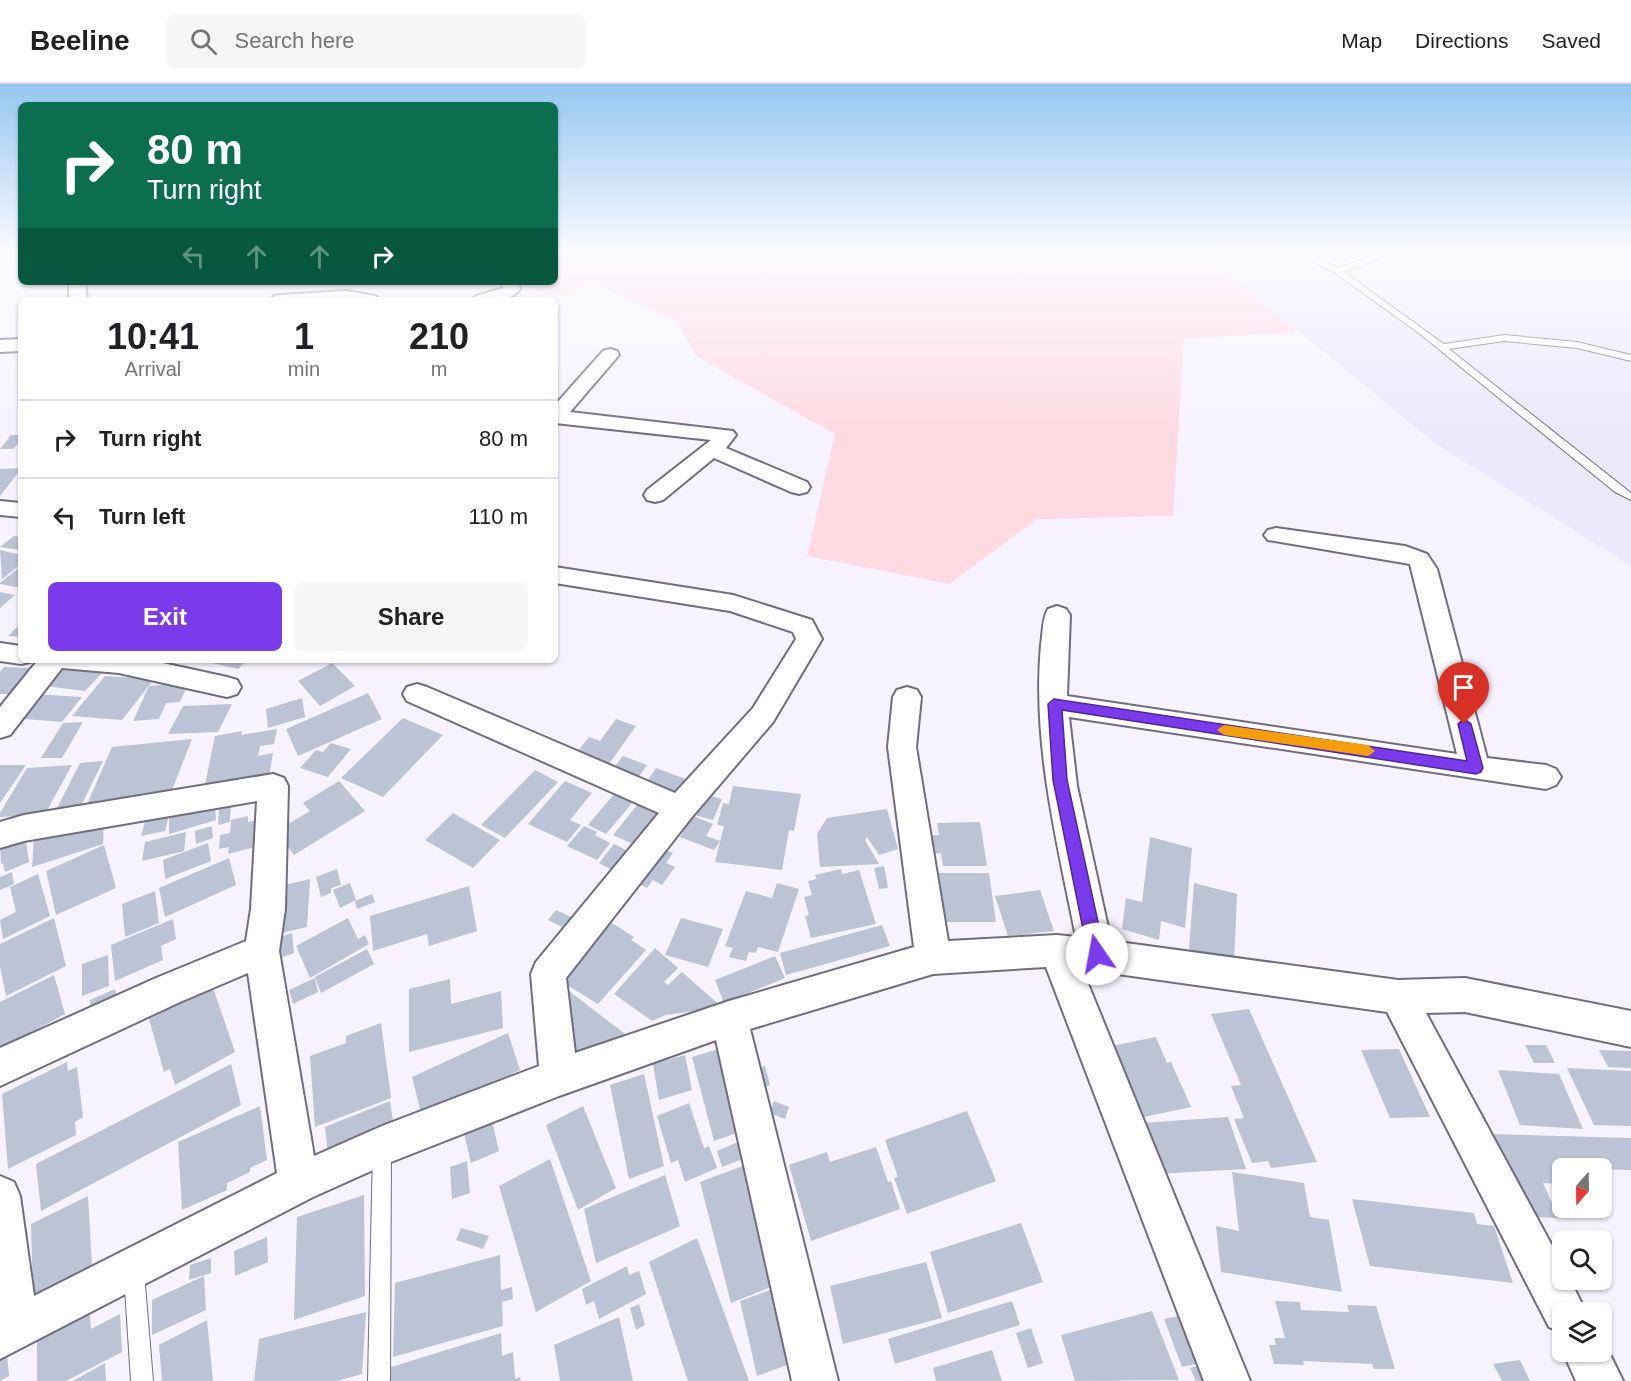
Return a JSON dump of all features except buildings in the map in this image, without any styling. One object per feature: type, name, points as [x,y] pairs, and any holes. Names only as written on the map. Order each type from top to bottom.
[{"type":"street","points":[[0,346],[18,345]]},
{"type":"street","points":[[558,414],[610,355]]},
{"type":"street","points":[[558,417],[726,435],[655,495]]},
{"type":"street","points":[[711,449],[799,487]]},
{"type":"street","points":[[0,508],[18,510]]},
{"type":"street","points":[[1276,535],[1405,554],[1419,559],[1425,569],[1476,768]]},
{"type":"street","points":[[558,575],[733,603],[803,626],[809,639],[763,715],[680,809],[548,974],[559,1077]]},
{"type":"street","points":[[1057,615],[1052,654],[1060,780],[1097,954]]},
{"type":"street","points":[[0,652],[18,655]]},
{"type":"street","points":[[0,727],[51,663]]},
{"type":"street","points":[[119,663],[227,687]]},
{"type":"street","points":[[417,694],[680,809]]},
{"type":"street","points":[[907,697],[902,747],[933,958]]},
{"type":"street","points":[[1054,704],[1546,777]]},
{"type":"street","points":[[0,835],[24,828],[273,786],[268,909],[262,951],[299,1183]]},
{"type":"street","points":[[0,1067],[168,990],[262,951]]},
{"type":"street","points":[[1057,951],[1227,1381]]},
{"type":"street","points":[[0,1197],[9,1332],[299,1183],[382,1146],[559,1077],[729,1018],[933,958],[1057,951],[1097,954],[1398,997],[1465,995],[1631,1029]]},
{"type":"street","points":[[1398,997],[1559,1302]]},
{"type":"street","points":[[729,1018],[815,1381]]},
{"type":"street","points":[[1590,1362],[1600,1381]]},
{"type":"lane","points":[[1394,312],[1443,347],[1619,490],[1631,497]]},
{"type":"lane","points":[[1443,347],[1504,338],[1577,345],[1631,358]]},
{"type":"lane","points":[[378,1381],[382,1146]]},
{"type":"lane","points":[[133,1268],[142,1381]]},
{"type":"shaded area","points":[[655,312],[1273,312],[1298,332],[1184,339],[1173,516],[1037,519],[949,584],[807,556],[835,434],[696,356],[678,322]]},
{"type":"shaded area","points":[[1275,312],[1631,312],[1631,566],[1436,444]]},
{"type":"slow traffic","points":[[1224,730],[1368,751]]},
{"type":"route","points":[[1097,954],[1060,780],[1054,704],[1476,768],[1464,724]]}]
